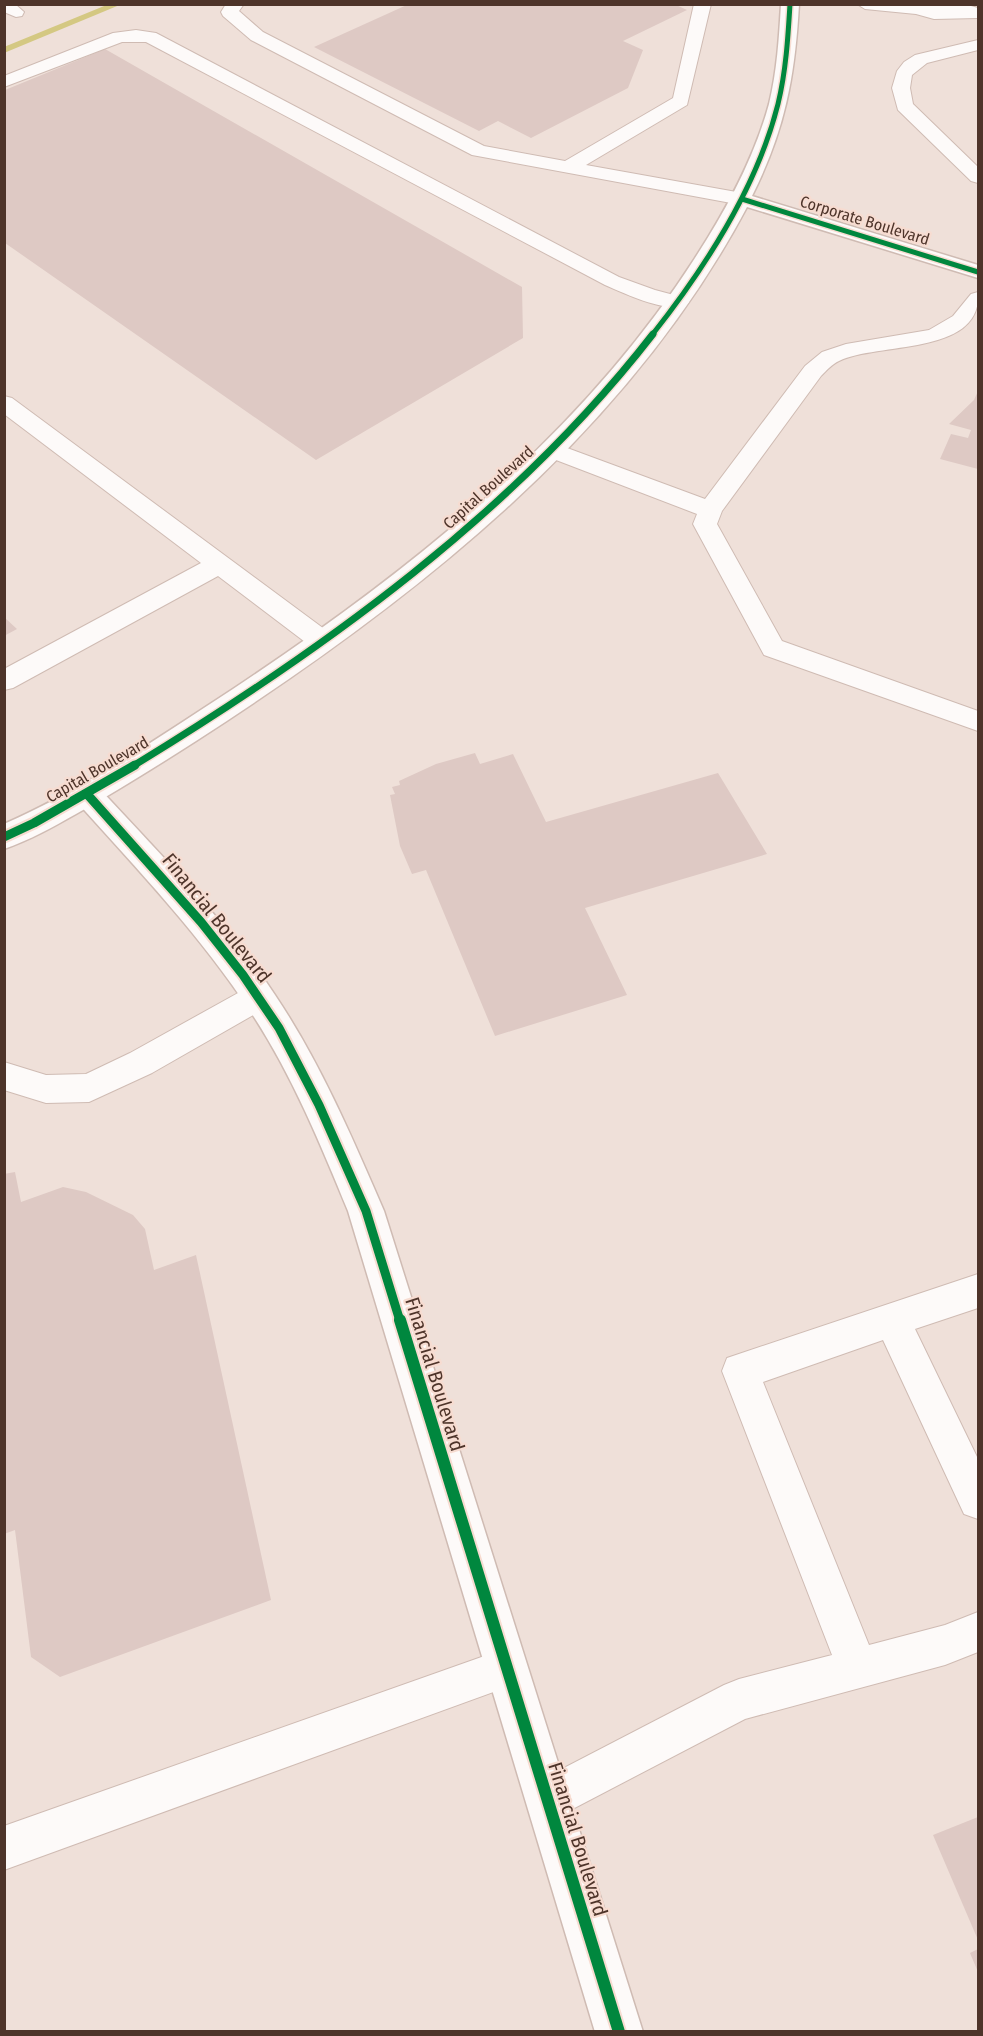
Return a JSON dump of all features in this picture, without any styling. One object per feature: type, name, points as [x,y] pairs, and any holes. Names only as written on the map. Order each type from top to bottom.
[{"type":"street","name":"Capital Boulevard","points":[[8,838],[87,794],[266,681],[322,641],[421,566],[516,484],[601,399],[653,337],[703,268],[742,199],[758,162],[777,106],[788,57],[790,4]]},
{"type":"street","name":"Corporate Boulevard","points":[[742,199],[978,272]]},
{"type":"street","name":"Financial Boulevard","points":[[87,794],[198,919],[258,997],[318,1098],[366,1211],[619,2031]]},
{"type":"lane","points":[[236,4],[228,12],[257,36],[479,151],[742,199]]},
{"type":"lane","points":[[568,167],[681,101],[703,4]]},
{"type":"lane","points":[[865,4],[919,9],[926,7],[959,8],[976,13]]},
{"type":"lane","points":[[4,82],[119,37],[136,35],[150,37],[612,281],[648,295],[678,302]]},
{"type":"lane","points":[[978,45],[925,58],[912,64],[904,71],[899,90],[904,106],[978,177]]},
{"type":"lane","points":[[978,298],[961,321],[935,335],[854,349],[830,357],[813,371],[710,510],[705,524],[773,648],[978,721]]},
{"type":"lane","points":[[4,403],[322,641]]},
{"type":"lane","points":[[551,450],[710,510]]},
{"type":"lane","points":[[4,681],[219,564]]},
{"type":"lane","points":[[4,1076],[45,1089],[89,1088],[141,1063],[258,997]]},
{"type":"lane","points":[[858,1669],[740,1371],[978,1291]]},
{"type":"lane","points":[[892,1320],[978,1500]]},
{"type":"lane","points":[[548,1799],[739,1700],[945,1645],[978,1632]]},
{"type":"lane","points":[[4,1848],[507,1668]]},
{"type":"building","points":[[409,4],[674,4],[687,10],[623,41],[643,50],[628,88],[531,138],[498,121],[479,131],[314,47]]},
{"type":"building","points":[[105,49],[522,287],[523,338],[316,460],[5,243],[5,90]]},
{"type":"building","points":[[978,391],[978,469],[940,459],[951,434],[968,438],[971,430],[949,424],[974,400]]},
{"type":"building","points":[[4,617],[17,629],[4,636]]},
{"type":"building","points":[[475,753],[480,764],[513,754],[546,822],[718,773],[767,854],[585,908],[627,995],[495,1036],[426,870],[412,874],[400,846],[390,795],[395,794],[392,787],[400,785],[399,781],[436,764]]},
{"type":"building","points":[[15,1172],[21,1202],[63,1187],[86,1192],[133,1215],[145,1229],[154,1270],[196,1255],[271,1600],[60,1677],[31,1657],[15,1530],[4,1534],[4,1174]]},
{"type":"building","points":[[978,1817],[978,1940],[933,1835]]},
{"type":"building","points":[[978,1949],[978,1972],[970,1953]]},
{"type":"waterway","points":[[4,50],[118,4]]},
{"type":"cycle path","points":[[4,837],[34,823],[120,774],[283,669],[427,562],[562,440],[622,374],[677,304],[740,201],[755,170],[778,105],[785,68],[790,4]]},
{"type":"cycle path","points":[[742,199],[978,272]]},
{"type":"cycle path","points":[[87,794],[223,948],[263,1003],[307,1079],[366,1211],[619,2032]]}]
